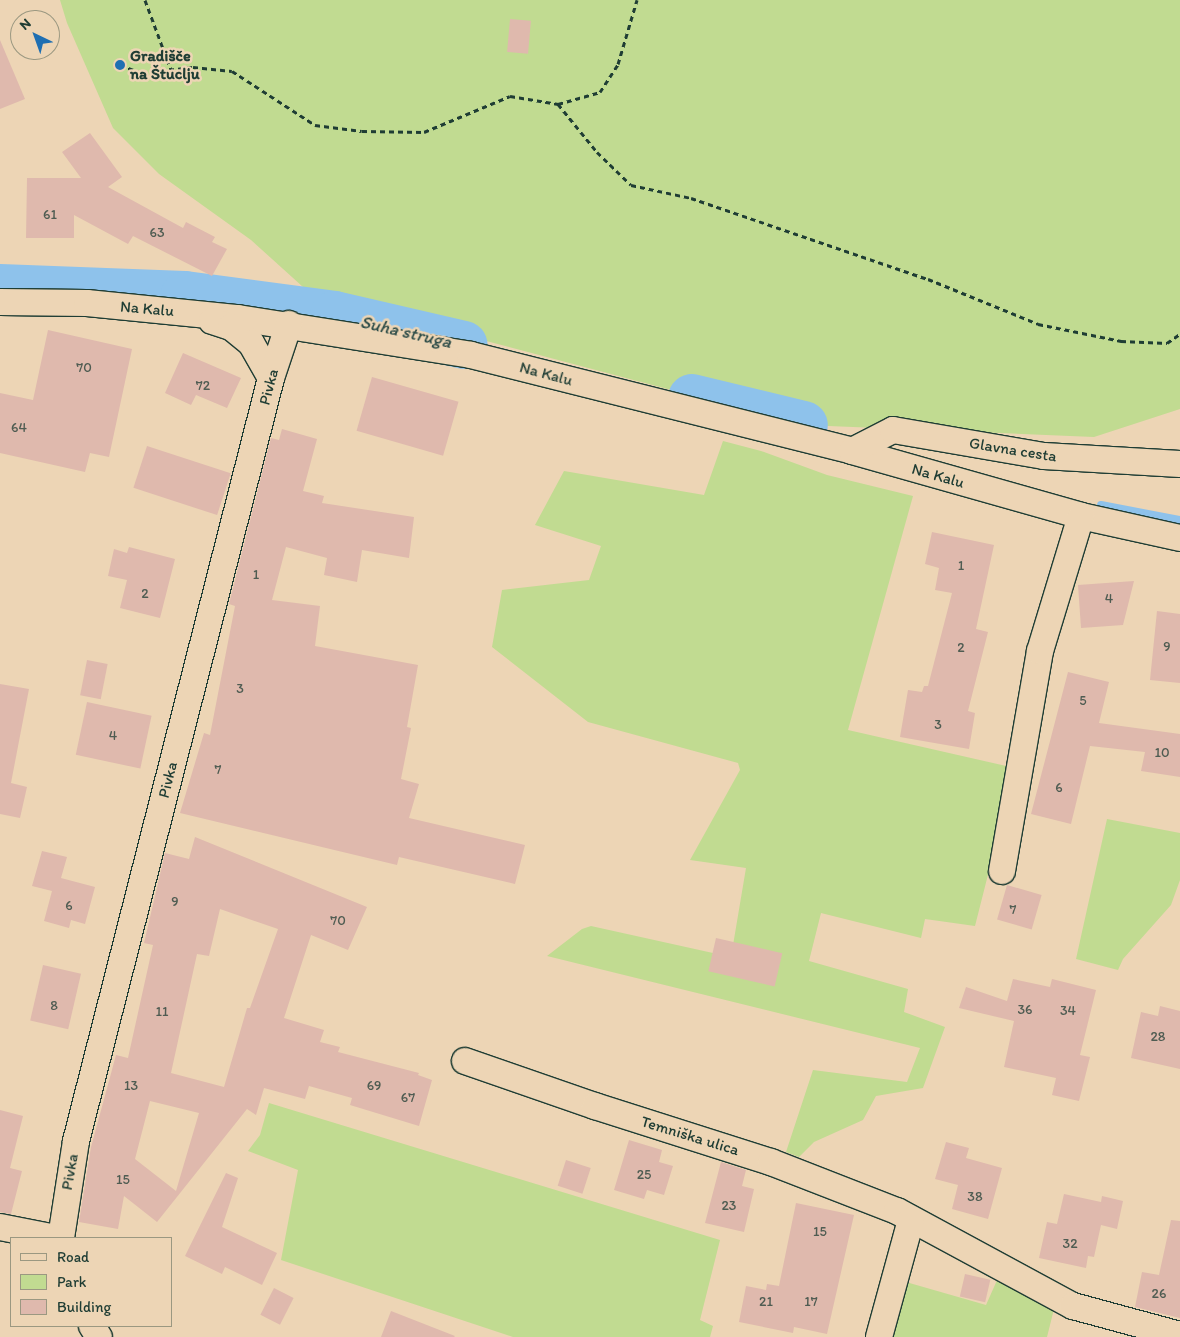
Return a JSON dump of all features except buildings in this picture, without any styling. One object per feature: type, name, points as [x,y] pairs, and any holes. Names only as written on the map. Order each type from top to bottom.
[{"type":"street","name":"Na Kalu","points":[[0,302],[87,303],[289,324],[471,355],[852,451],[1080,516],[1180,538]]},
{"type":"street","points":[[190,313],[231,327],[251,343],[271,378]]},
{"type":"street","name":"Pivka","points":[[61,1237],[76,1141],[271,378],[289,324]]},
{"type":"street","name":"Glavna cesta","points":[[852,451],[893,430],[1044,456],[1180,464]]},
{"type":"street","points":[[1002,871],[1040,651],[1080,516]]},
{"type":"street","name":"Temniška ulica","points":[[465,1061],[595,1106],[771,1162],[897,1211],[1073,1306],[1180,1335]]},
{"type":"street","points":[[879,1337],[912,1220]]},
{"type":"street","points":[[0,1227],[51,1237]]},
{"type":"path","points":[[145,0],[171,70]]},
{"type":"path","points":[[120,65],[142,73],[193,67],[232,71],[315,125],[362,131],[424,132],[510,96],[558,104],[600,92],[618,64],[636,0]]},
{"type":"path","points":[[558,104],[597,152],[631,185],[691,198],[928,279],[1038,324],[1121,341],[1167,343],[1180,334]]},
{"type":"green space","points":[[60,0],[1180,0],[1180,409],[1094,437],[804,425],[471,337],[334,315],[251,240],[159,174],[113,128],[67,23]]},
{"type":"green space","points":[[723,441],[761,451],[827,475],[913,496],[848,730],[1015,768],[975,926],[925,919],[921,938],[821,913],[809,961],[908,989],[904,1012],[945,1027],[923,1088],[876,1096],[863,1120],[814,1142],[799,1157],[786,1152],[813,1070],[907,1082],[920,1048],[547,956],[582,929],[591,926],[731,957],[746,868],[690,860],[740,770],[738,763],[588,722],[492,647],[502,590],[589,580],[601,546],[535,525],[564,471],[704,495]]},
{"type":"green space","points":[[1107,819],[1180,833],[1180,880],[1171,905],[1123,959],[1118,970],[1076,959]]},
{"type":"green space","points":[[269,1103],[720,1240],[700,1320],[713,1326],[710,1337],[513,1337],[281,1260],[298,1170],[248,1151],[260,1135]]},
{"type":"green space","points":[[998,1278],[1054,1309],[1047,1337],[885,1337],[899,1280],[986,1305]]},
{"type":"waterway","name":"Suha struga","points":[[0,288],[185,295],[334,315],[464,345]]},
{"type":"waterway","name":"Suha struga","points":[[692,398],[804,425]]},
{"type":"waterway","points":[[1101,505],[1180,520]]},
{"type":"place","name":"Gradišče na Štuclju","points":[[120,65]]}]
